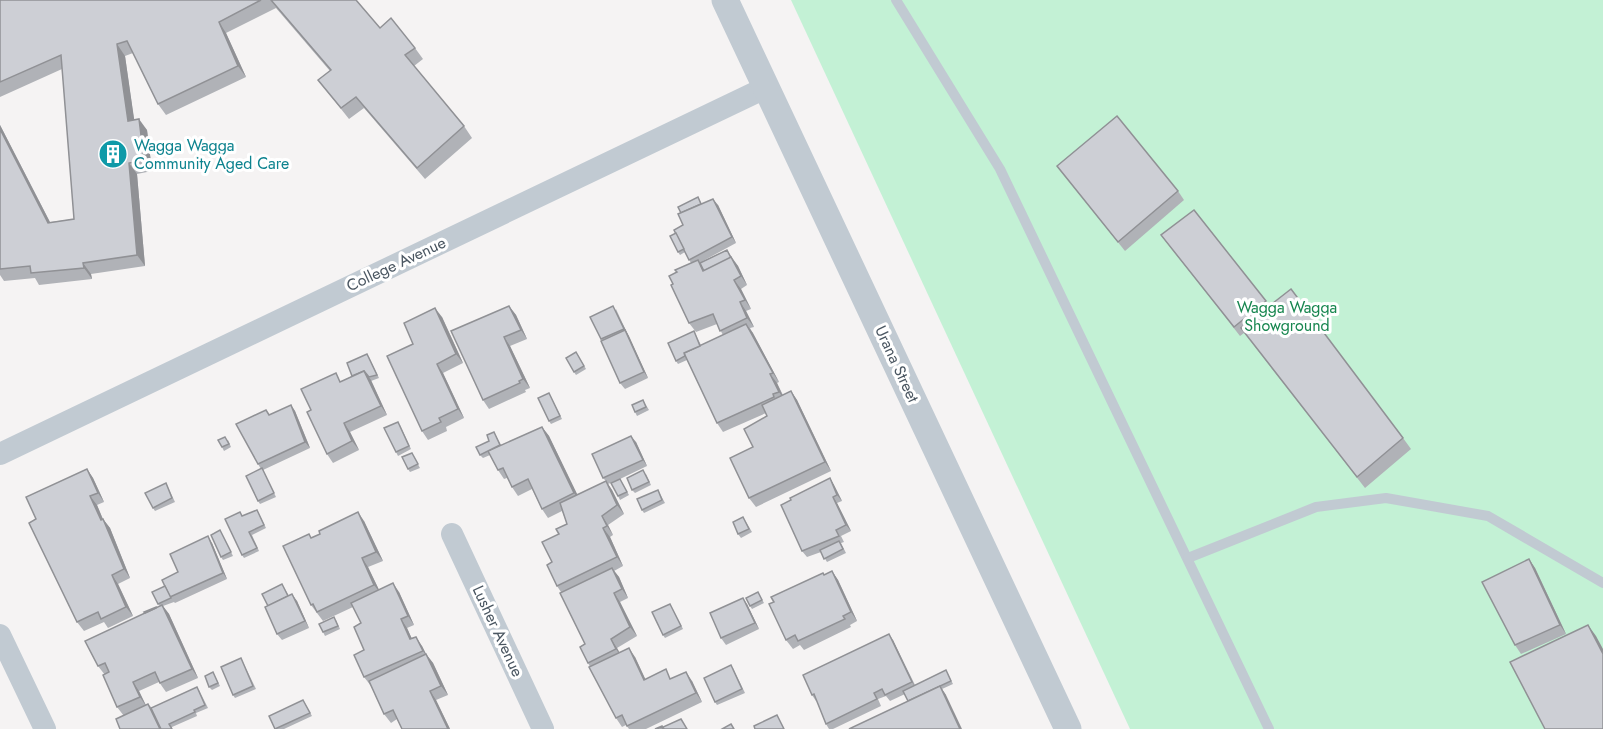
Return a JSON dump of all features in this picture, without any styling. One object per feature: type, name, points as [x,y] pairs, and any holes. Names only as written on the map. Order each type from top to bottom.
[{"type":"street","name":"Urana Street","points":[[725,0],[1068,729]]},
{"type":"street","name":"College Avenue","points":[[0,454],[25,440],[767,87]]},
{"type":"street","name":"College Avenue","points":[[0,444],[25,440]]},
{"type":"street","name":"Lusher Avenue","points":[[452,534],[543,729]]},
{"type":"street","points":[[0,635],[45,729]]},
{"type":"lane","points":[[896,0],[1000,170],[1269,729]]},
{"type":"lane","points":[[1188,558],[1316,507],[1386,498],[1488,516],[1603,583]]},
{"type":"green space","name":"Wagga Wagga Showground","points":[[791,0],[1603,0],[1603,729],[1130,729]]},
{"type":"building","name":"Wagga Wagga Community Aged Care","points":[[0,0],[261,0],[219,22],[238,66],[158,104],[127,41],[117,44],[128,121],[139,119],[144,160],[129,163],[137,255],[83,263],[84,268],[31,273],[30,266],[0,269],[0,129],[48,223],[74,219],[61,55],[0,82]]},
{"type":"building","points":[[271,0],[356,0],[380,28],[391,18],[415,48],[405,55],[464,126],[417,168],[356,97],[341,108],[318,80],[331,70]]},
{"type":"building","points":[[1117,116],[1178,191],[1118,242],[1057,166]]},
{"type":"building","points":[[698,197],[701,204],[681,213],[678,207]]},
{"type":"building","points":[[713,199],[732,237],[689,260],[674,230],[683,225],[678,214]]},
{"type":"building","points":[[1194,210],[1266,301],[1234,327],[1161,235]]},
{"type":"building","points":[[676,233],[684,249],[678,252],[670,236]]},
{"type":"building","points":[[727,250],[731,258],[704,271],[700,263]]},
{"type":"building","points":[[731,257],[741,276],[734,280],[745,300],[740,302],[747,318],[720,331],[713,314],[689,323],[669,276],[677,272],[675,270],[698,260],[703,271]]},
{"type":"building","points":[[1291,289],[1403,438],[1357,477],[1241,328]]},
{"type":"building","points":[[509,306],[521,330],[504,337],[523,379],[519,381],[520,383],[483,400],[451,331]]},
{"type":"building","points":[[613,306],[624,329],[601,339],[590,317]]},
{"type":"building","points":[[435,308],[456,354],[437,364],[458,409],[439,418],[441,422],[422,431],[387,356],[413,344],[404,323]]},
{"type":"building","points":[[746,324],[773,373],[770,374],[779,392],[773,394],[774,397],[717,423],[684,353]]},
{"type":"building","points":[[625,330],[644,372],[620,383],[601,341]]},
{"type":"building","points":[[694,331],[700,346],[684,353],[685,356],[676,361],[668,343]]},
{"type":"building","points":[[576,352],[584,366],[574,372],[566,358]]},
{"type":"building","points":[[367,354],[377,375],[369,377],[364,371],[352,376],[347,363]]},
{"type":"building","points":[[364,371],[381,406],[344,423],[352,441],[327,454],[307,412],[311,410],[301,389],[336,373],[340,382]]},
{"type":"building","points":[[791,391],[825,462],[749,498],[730,458],[753,447],[744,429],[767,416],[762,405]]},
{"type":"building","points":[[549,393],[560,416],[549,421],[538,398]]},
{"type":"building","points":[[643,400],[646,407],[635,412],[632,405]]},
{"type":"building","points":[[291,405],[305,442],[258,464],[236,424],[266,410],[269,415]]},
{"type":"building","points":[[398,422],[409,446],[396,452],[384,428]]},
{"type":"building","points":[[542,427],[574,493],[542,509],[528,479],[512,487],[503,468],[498,470],[488,451]]},
{"type":"building","points":[[494,432],[500,445],[480,455],[476,447],[489,441],[487,435]]},
{"type":"building","points":[[631,436],[643,460],[603,478],[592,454]]},
{"type":"building","points":[[225,437],[229,444],[222,447],[218,440]]},
{"type":"building","points":[[412,453],[418,464],[408,469],[402,457]]},
{"type":"building","points":[[262,468],[274,493],[258,501],[246,476]]},
{"type":"building","points":[[87,469],[98,493],[90,496],[101,520],[103,519],[124,569],[112,575],[126,607],[101,619],[98,612],[77,622],[29,523],[36,519],[26,497]]},
{"type":"building","points":[[643,470],[649,482],[632,490],[627,478]]},
{"type":"building","points":[[830,478],[837,495],[833,497],[846,525],[836,530],[839,536],[802,551],[781,505]]},
{"type":"building","points":[[620,479],[627,492],[618,496],[611,483]]},
{"type":"building","points":[[606,481],[617,505],[602,516],[607,526],[603,528],[617,557],[557,586],[547,565],[552,562],[542,542],[559,534],[556,529],[567,524],[560,503]]},
{"type":"building","points":[[166,483],[172,498],[153,508],[145,493]]},
{"type":"building","points":[[658,490],[662,500],[642,510],[637,499]]},
{"type":"building","points":[[257,510],[264,525],[249,532],[257,548],[242,555],[225,519],[240,512],[242,516]]},
{"type":"building","points":[[358,512],[376,552],[362,558],[374,585],[317,612],[313,604],[311,605],[283,546],[309,534],[311,538],[320,534],[319,531]]},
{"type":"building","points":[[743,517],[749,529],[738,534],[733,522]]},
{"type":"building","points":[[220,530],[231,552],[221,557],[211,535]]},
{"type":"building","points":[[208,536],[223,573],[170,597],[162,580],[178,572],[170,554]]},
{"type":"building","points":[[839,541],[843,549],[824,559],[820,550]]},
{"type":"building","points":[[1529,559],[1560,625],[1515,645],[1482,582]]},
{"type":"building","points":[[612,568],[622,589],[614,593],[630,627],[611,639],[616,649],[588,663],[580,647],[585,644],[560,593]]},
{"type":"building","points":[[832,571],[851,612],[843,616],[845,619],[798,641],[795,635],[786,640],[769,604],[774,602],[771,597]]},
{"type":"building","points":[[393,583],[408,616],[401,619],[410,639],[416,637],[423,651],[364,677],[354,655],[364,650],[354,627],[361,623],[351,603]]},
{"type":"building","points":[[282,584],[288,596],[268,606],[262,594]]},
{"type":"building","points":[[165,586],[171,598],[158,604],[152,592]]},
{"type":"building","points":[[758,592],[762,600],[750,606],[746,598]]},
{"type":"building","points":[[292,594],[305,621],[277,634],[265,607]]},
{"type":"building","points":[[743,598],[755,623],[721,638],[710,613]]},
{"type":"building","points":[[670,604],[681,626],[663,635],[652,612]]},
{"type":"building","points":[[162,605],[192,669],[160,683],[155,672],[133,682],[140,697],[117,707],[103,675],[109,672],[105,663],[98,666],[85,641]]},
{"type":"building","points":[[334,617],[338,626],[323,632],[319,624]]},
{"type":"building","points":[[1588,625],[1603,654],[1603,729],[1545,729],[1510,662]]},
{"type":"building","points":[[889,634],[912,682],[885,695],[882,689],[874,693],[877,699],[826,724],[814,694],[812,695],[803,675]]},
{"type":"building","points":[[629,648],[644,680],[666,669],[670,679],[686,672],[696,693],[627,726],[622,715],[616,718],[589,667]]},
{"type":"building","points":[[426,654],[441,686],[430,691],[448,729],[402,729],[393,710],[384,714],[369,681]]},
{"type":"building","points":[[241,658],[253,686],[233,695],[221,667]]},
{"type":"building","points":[[731,665],[742,689],[715,702],[704,678]]},
{"type":"building","points":[[946,670],[951,681],[908,701],[903,691]]},
{"type":"building","points":[[213,672],[218,683],[209,687],[205,676]]},
{"type":"building","points":[[940,686],[960,729],[849,729]]},
{"type":"building","points":[[197,687],[205,705],[169,724],[172,729],[161,729],[151,708]]},
{"type":"building","points":[[303,700],[310,713],[275,729],[269,716]]},
{"type":"building","points":[[148,704],[160,729],[120,729],[116,719]]},
{"type":"building","points":[[777,715],[784,729],[755,729],[754,726]]},
{"type":"building","points":[[681,719],[687,729],[664,729],[663,727]]},
{"type":"building","points":[[731,724],[734,729],[722,729]]},
{"type":"place","name":"Wagga Wagga Community Aged Care","points":[[113,154]]}]
